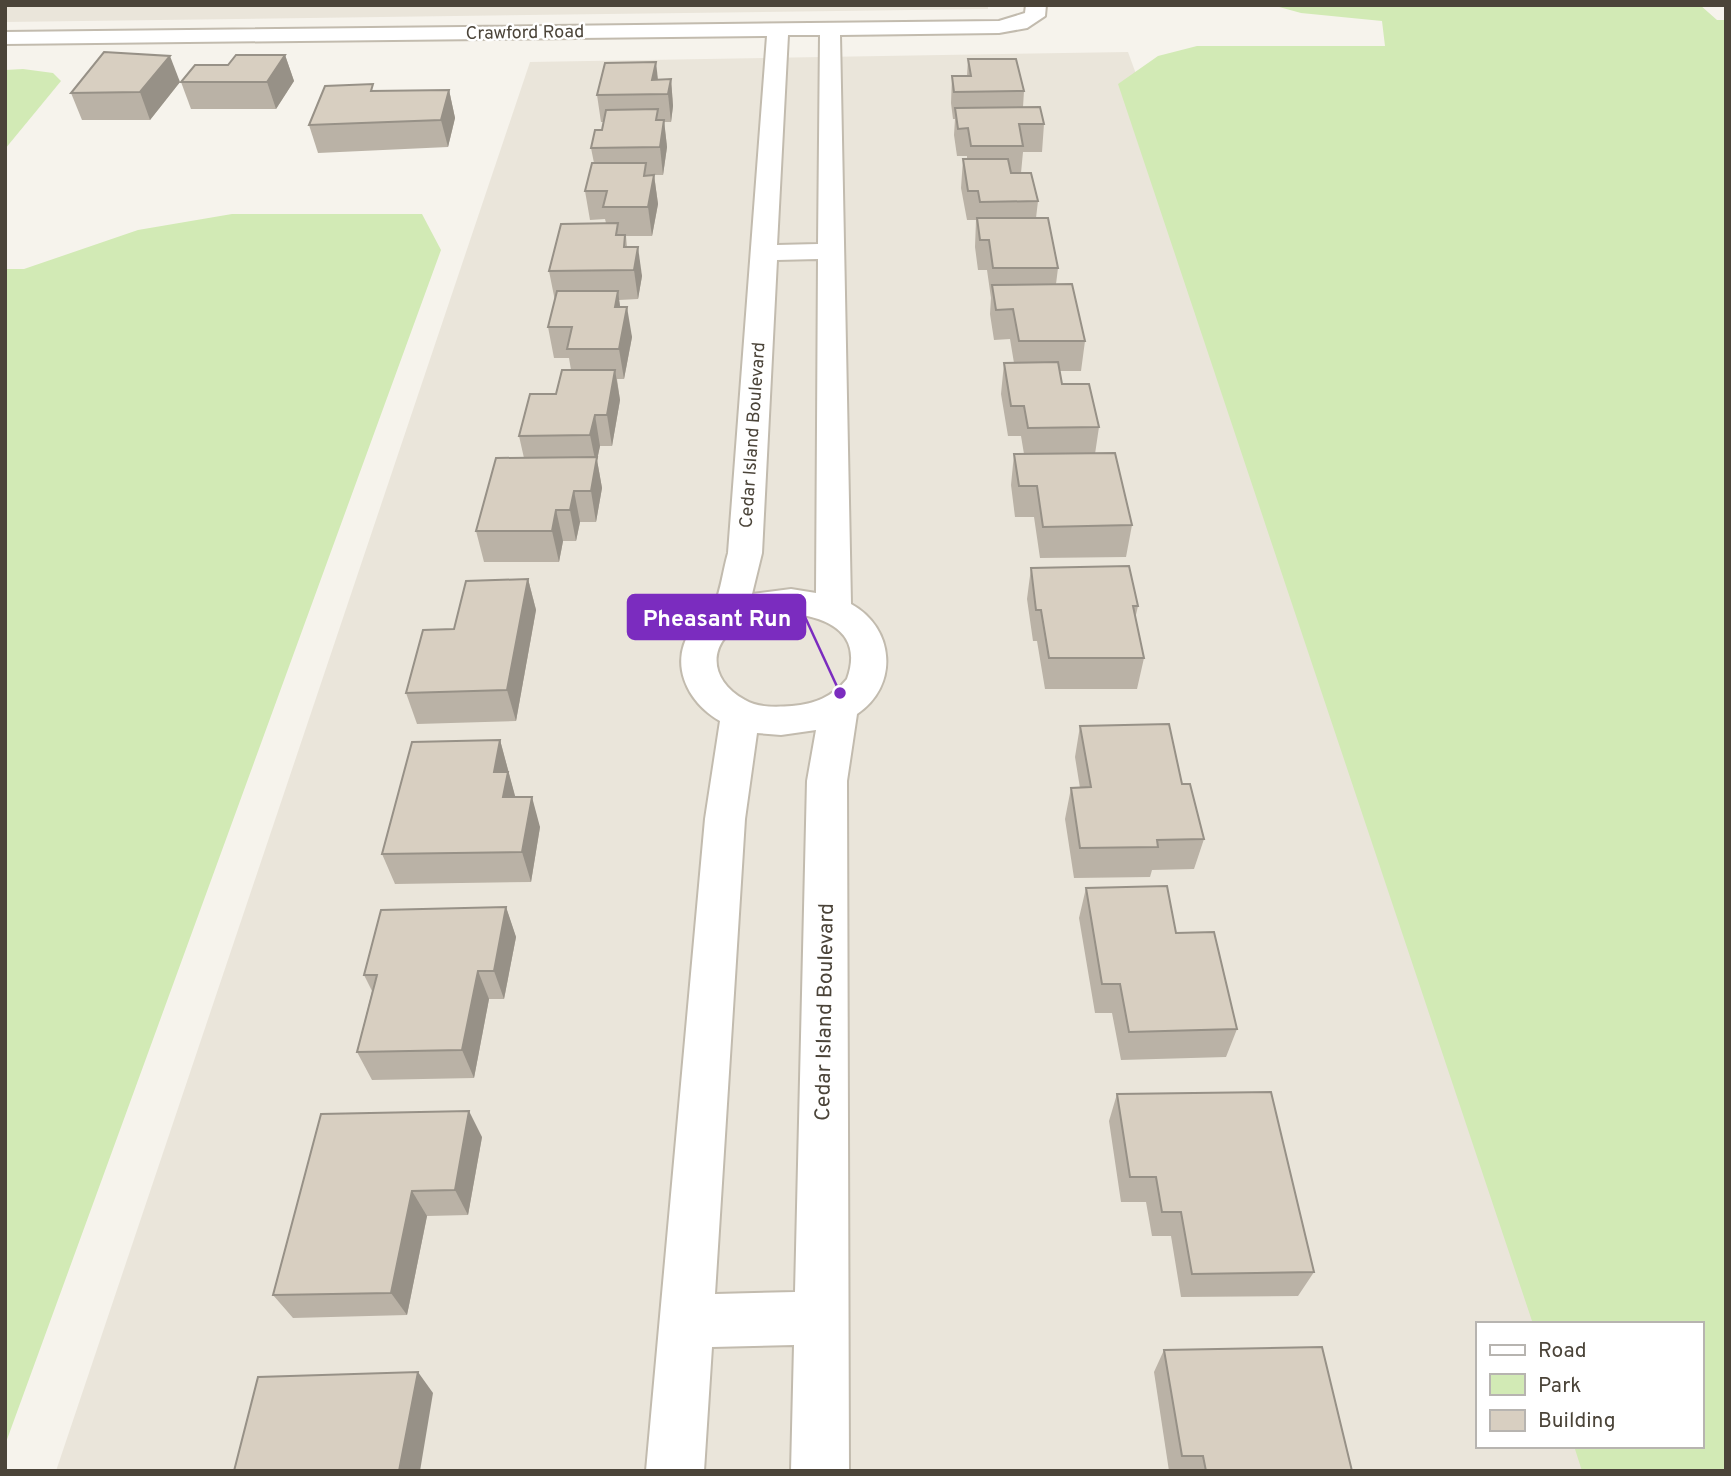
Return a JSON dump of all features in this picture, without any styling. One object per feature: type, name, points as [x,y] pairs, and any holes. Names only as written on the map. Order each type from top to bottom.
[{"type":"street","points":[[583,31],[590,5]]},
{"type":"street","name":"Crawford Road","points":[[5,38],[999,27],[1028,21],[1037,8]]},
{"type":"street","points":[[105,37],[124,16]]},
{"type":"street","name":"Cedar Island Boulevard","points":[[729,615],[745,552],[778,29]]},
{"type":"street","points":[[830,29],[833,611]]},
{"type":"street","points":[[763,253],[833,251]]},
{"type":"street","points":[[791,601],[833,611],[854,620],[867,639],[870,663],[862,688],[839,706],[807,719],[773,722],[740,715],[714,700],[699,679],[697,656],[708,633],[729,615],[759,604],[791,601]]},
{"type":"street","name":"Cedar Island Boulevard","points":[[820,1471],[827,781],[839,706]]},
{"type":"street","points":[[675,1471],[725,819],[740,715]]},
{"type":"street","points":[[686,1321],[821,1318]]},
{"type":"shaded area","points":[[5,5],[988,5],[988,9],[5,22]]},
{"type":"shaded area","points":[[1128,52],[1591,1322],[1476,1322],[1476,1448],[1638,1448],[1646,1471],[56,1471],[530,62]]},
{"type":"green space","points":[[1272,5],[1700,5],[1717,20],[1726,20],[1726,1471],[1582,1471],[1575,1448],[1703,1448],[1703,1322],[1532,1322],[1118,84],[1158,56],[1197,46],[1385,46],[1382,21],[1301,13]]},
{"type":"green space","points":[[23,69],[53,73],[61,81],[5,149],[5,70]]},
{"type":"green space","points":[[232,214],[422,214],[441,250],[5,1445],[5,269],[24,269],[138,230]]},
{"type":"building","points":[[104,52],[170,56],[140,92],[71,93]]},
{"type":"building","points":[[236,55],[285,55],[267,82],[181,82],[195,65],[228,65]]},
{"type":"building","points":[[968,59],[1016,59],[1024,91],[954,92],[952,76],[971,76]]},
{"type":"building","points":[[656,62],[652,80],[671,79],[668,94],[597,95],[605,63]]},
{"type":"building","points":[[373,84],[371,91],[449,90],[441,120],[309,125],[325,86]]},
{"type":"building","points":[[1040,107],[1044,124],[1019,124],[1023,146],[971,146],[968,128],[958,129],[955,108]]},
{"type":"building","points":[[658,109],[656,120],[664,120],[660,147],[591,148],[595,130],[602,130],[606,110]]},
{"type":"building","points":[[963,159],[1008,159],[1011,173],[1031,173],[1038,201],[980,202],[978,191],[968,191]]},
{"type":"building","points":[[592,163],[646,163],[644,176],[654,175],[648,207],[603,207],[607,191],[585,191]]},
{"type":"building","points":[[977,218],[1048,218],[1058,268],[993,268],[989,240],[980,240]]},
{"type":"building","points":[[618,223],[616,235],[625,235],[624,247],[638,247],[634,270],[549,271],[561,224]]},
{"type":"building","points":[[1072,284],[1085,341],[1019,341],[1013,309],[996,310],[992,285]]},
{"type":"building","points":[[557,291],[618,291],[615,307],[627,307],[619,349],[567,349],[572,327],[548,327]]},
{"type":"building","points":[[1058,362],[1062,384],[1089,384],[1099,427],[1028,428],[1024,406],[1011,406],[1004,363]]},
{"type":"building","points":[[562,370],[615,370],[607,415],[595,415],[590,435],[519,436],[530,394],[556,394]]},
{"type":"building","points":[[1115,453],[1132,525],[1043,527],[1037,486],[1019,486],[1014,454]]},
{"type":"building","points":[[597,457],[591,491],[574,491],[570,510],[556,510],[552,531],[476,531],[496,458]]},
{"type":"building","points":[[1129,566],[1138,606],[1133,606],[1144,658],[1049,658],[1041,610],[1036,610],[1031,568]]},
{"type":"building","points":[[528,579],[507,690],[406,693],[423,630],[454,629],[466,581]]},
{"type":"building","points":[[1169,724],[1182,784],[1190,784],[1204,839],[1157,840],[1158,847],[1080,848],[1071,788],[1091,787],[1080,726]]},
{"type":"building","points":[[500,740],[494,772],[508,772],[503,797],[532,797],[522,852],[382,854],[412,742]]},
{"type":"building","points":[[1167,886],[1176,933],[1214,932],[1237,1029],[1129,1032],[1120,984],[1102,984],[1086,888]]},
{"type":"building","points":[[506,907],[494,971],[478,971],[462,1050],[357,1052],[377,975],[364,975],[381,910]]},
{"type":"building","points":[[1271,1092],[1314,1272],[1192,1274],[1181,1212],[1162,1212],[1156,1177],[1130,1177],[1117,1094]]},
{"type":"building","points":[[469,1111],[455,1190],[412,1191],[391,1293],[273,1295],[321,1114]]},
{"type":"building","points":[[1322,1347],[1352,1471],[1206,1471],[1203,1456],[1182,1456],[1164,1350]]},
{"type":"building","points":[[418,1372],[399,1471],[234,1471],[258,1377]]},
{"type":"place","name":"Pheasant Run","points":[[840,693]]}]
